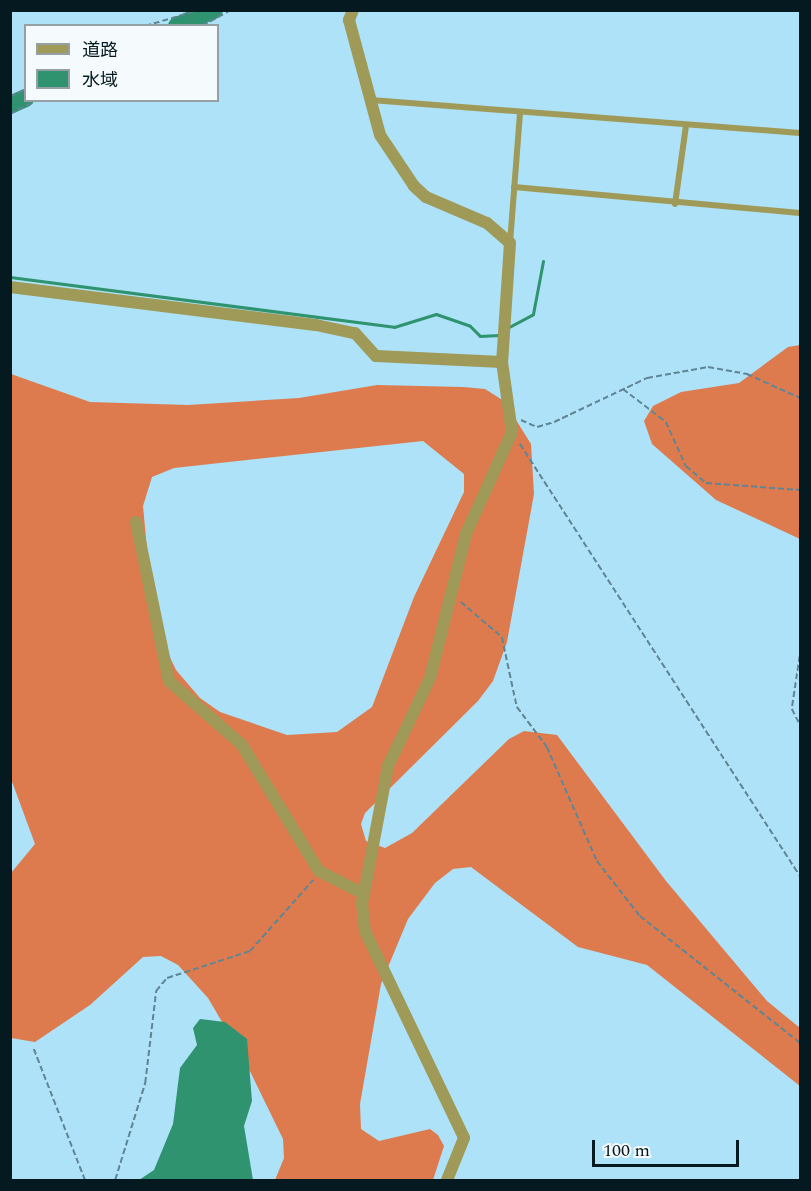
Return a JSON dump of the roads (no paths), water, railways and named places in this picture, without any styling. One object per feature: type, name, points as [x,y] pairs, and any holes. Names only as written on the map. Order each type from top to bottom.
[{"type":"street","points":[[353,10],[349,20],[380,135],[414,186],[426,197],[488,223],[510,243],[502,362],[507,413],[512,432],[466,534],[430,678],[388,766],[364,894],[365,931],[464,1138],[447,1180]]},
{"type":"street","points":[[10,287],[316,325],[355,333],[376,356],[502,362]]},
{"type":"street","points":[[136,522],[169,681],[242,746],[319,871],[364,894]]},
{"type":"lane","points":[[371,100],[686,126],[801,133]]},
{"type":"lane","points":[[510,243],[520,113]]},
{"type":"lane","points":[[675,204],[686,126]]},
{"type":"lane","points":[[514,187],[675,204],[801,213]]},
{"type":"water","points":[[200,1019],[225,1022],[247,1039],[252,1101],[244,1126],[253,1180],[139,1180],[154,1170],[173,1124],[180,1068],[197,1045],[193,1028]]},
{"type":"waterway","points":[[182,24],[214,10]]},
{"type":"waterway","points":[[10,105],[24,99]]},
{"type":"waterway","points":[[509,327],[533,314],[543,261]]},
{"type":"waterway","points":[[10,277],[394,327],[436,314],[470,326],[480,336],[499,335]]}]
